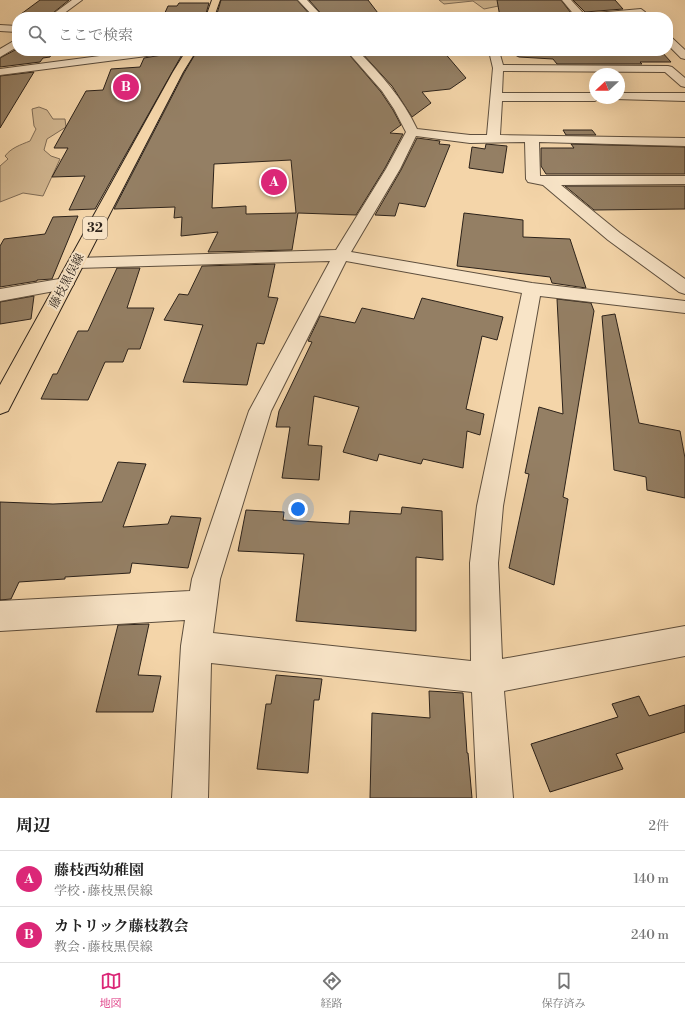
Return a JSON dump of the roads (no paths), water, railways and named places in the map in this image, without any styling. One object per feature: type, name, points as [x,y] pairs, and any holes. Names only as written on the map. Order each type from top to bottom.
[{"type":"main road","points":[[212,12],[216,0]]},
{"type":"main road","name":"藤枝黒俣線","points":[[0,405],[188,56]]},
{"type":"street","points":[[60,12],[78,0]]},
{"type":"street","points":[[302,0],[314,12]]},
{"type":"street","points":[[566,0],[577,12]]},
{"type":"street","points":[[632,12],[642,11]]},
{"type":"street","points":[[0,28],[12,29]]},
{"type":"street","points":[[673,44],[685,56]]},
{"type":"street","points":[[0,54],[12,46]]},
{"type":"street","points":[[0,72],[123,56]]},
{"type":"street","points":[[357,56],[379,78],[406,119],[412,132]]},
{"type":"street","points":[[493,138],[498,68],[495,56]]},
{"type":"street","points":[[498,68],[668,68],[685,84]]},
{"type":"street","points":[[496,97],[589,97]]},
{"type":"street","points":[[625,97],[685,97]]},
{"type":"street","points":[[412,132],[470,138],[685,142]]},
{"type":"street","points":[[190,798],[196,646],[206,579],[260,412],[341,255],[393,169],[412,132]]},
{"type":"street","points":[[532,138],[533,179],[547,181],[685,180]]},
{"type":"street","points":[[547,181],[583,213],[648,263],[685,288]]},
{"type":"street","points":[[77,263],[341,255],[532,290],[685,307]]},
{"type":"street","points":[[0,295],[66,284]]},
{"type":"street","points":[[495,798],[487,678],[484,563],[490,506],[532,290]]},
{"type":"street","points":[[0,616],[202,605]]},
{"type":"street","points":[[196,646],[487,678],[684,644]]},
{"type":"place","name":"カトリック藤枝教会","points":[[126,87]]},
{"type":"place","name":"藤枝西幼稚園","points":[[274,182]]}]
